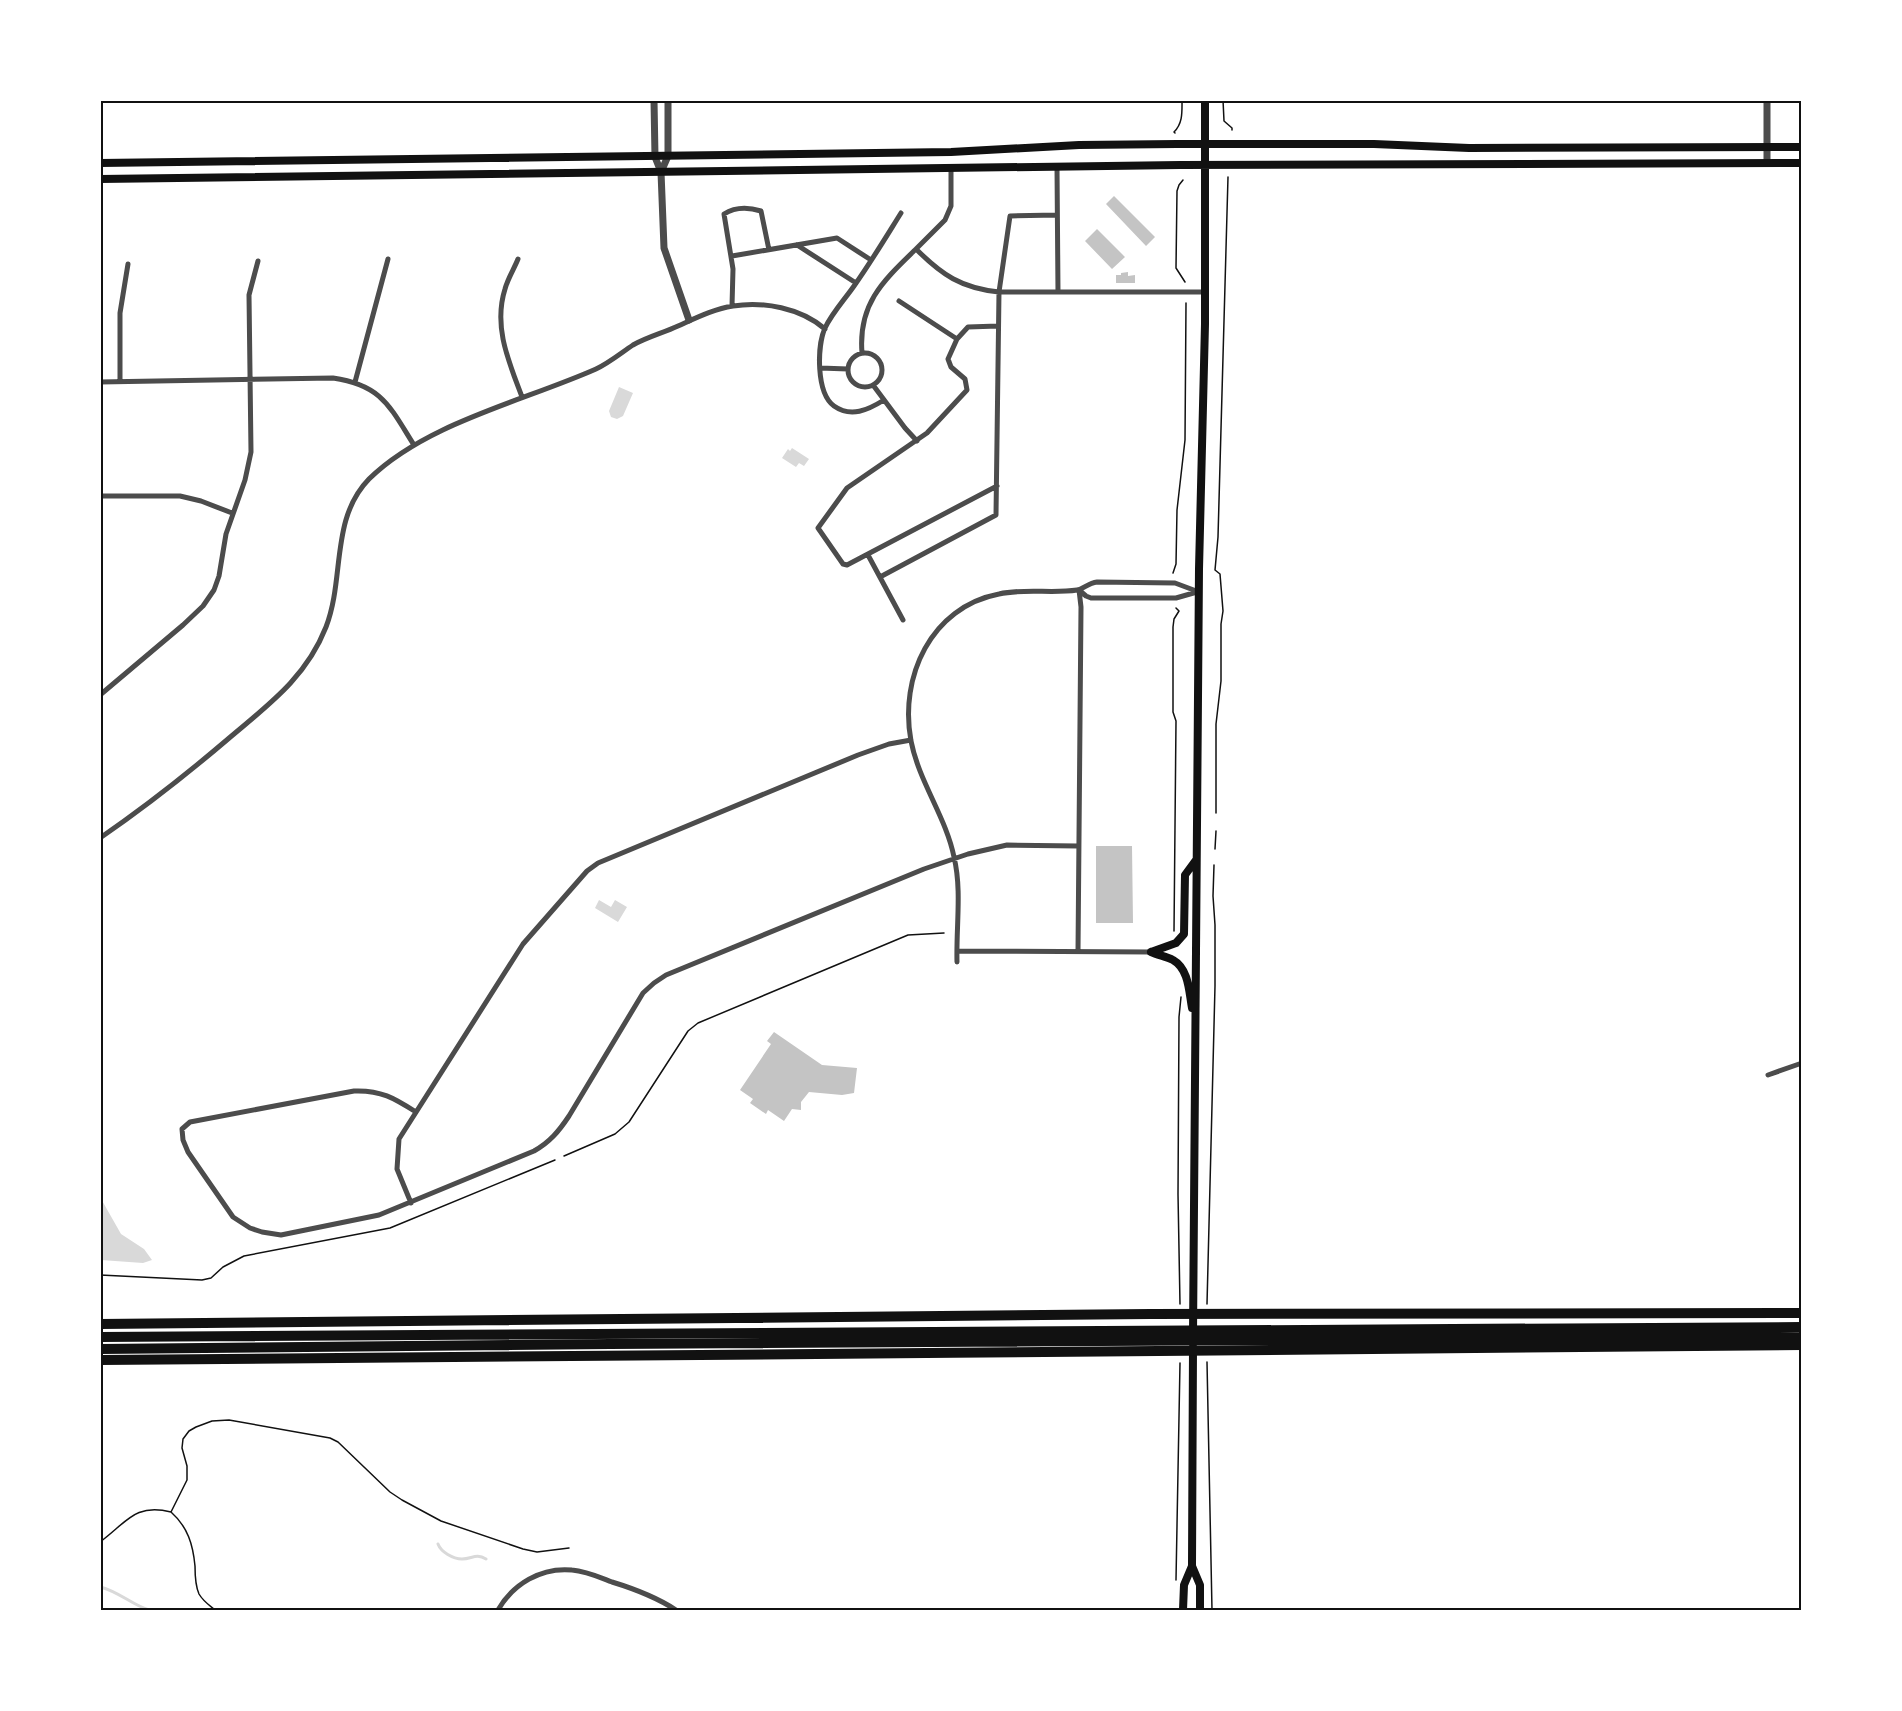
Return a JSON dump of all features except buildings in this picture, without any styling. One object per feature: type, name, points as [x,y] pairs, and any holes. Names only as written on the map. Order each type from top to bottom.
[{"type":"highway","points":[[100,1324],[1126,1315],[1802,1313]]},
{"type":"highway","points":[[100,1337],[1802,1326]]},
{"type":"highway","points":[[100,1350],[610,1344],[1802,1337]]},
{"type":"highway","points":[[100,1360],[1374,1352],[1802,1345]]},
{"type":"main road","points":[[1184,1611],[1184,1585],[1192,1566],[1198,592],[1205,292],[1205,100]]},
{"type":"main road","points":[[100,163],[951,152],[1079,145],[1374,144],[1469,148],[1802,147]]},
{"type":"main road","points":[[951,152],[951,169]]},
{"type":"main road","points":[[100,179],[1205,165],[1802,163]]},
{"type":"main road","points":[[1151,952],[1176,944],[1184,934],[1185,875],[1197,858]]},
{"type":"main road","points":[[1151,952],[1172,960],[1182,968],[1196,1027]]},
{"type":"main road","points":[[1192,1566],[1200,1585],[1200,1611]]},
{"type":"street","points":[[654,100],[655,157],[661,172],[664,248],[689,320]]},
{"type":"street","points":[[661,172],[668,156],[668,100]]},
{"type":"street","points":[[1767,100],[1767,163]]},
{"type":"street","points":[[1057,167],[1058,292]]},
{"type":"street","points":[[862,352],[863,319],[869,304],[890,273],[945,220],[949,213],[951,169]]},
{"type":"street","points":[[732,306],[732,256],[724,214],[732,209],[753,208],[761,211],[769,249]]},
{"type":"street","points":[[884,400],[862,411],[850,412],[838,409],[830,403],[823,392],[820,368],[825,329],[901,213]]},
{"type":"street","points":[[880,577],[996,515],[999,292],[1010,216],[1057,215]]},
{"type":"street","points":[[732,256],[837,238],[871,260]]},
{"type":"street","points":[[797,245],[856,283]]},
{"type":"street","points":[[916,249],[949,278],[979,290],[999,292],[1205,292]]},
{"type":"street","points":[[355,382],[388,259]]},
{"type":"street","points":[[519,259],[505,289],[500,323],[504,346],[522,397]]},
{"type":"street","points":[[100,695],[207,602],[219,576],[226,534],[249,467],[251,438],[249,295],[258,261]]},
{"type":"street","points":[[120,381],[120,313],[128,264]]},
{"type":"street","points":[[898,301],[957,339]]},
{"type":"street","points":[[100,838],[178,782],[285,691],[300,673],[321,638],[331,612],[337,588],[344,526],[348,511],[370,478],[414,445],[522,397],[599,368],[636,344],[689,320],[732,306],[753,303],[778,307],[815,320],[825,329]]},
{"type":"street","points":[[997,486],[847,565],[843,564],[818,528],[847,488],[927,433],[967,390],[965,379],[951,367],[948,359],[957,339],[968,327],[998,326]]},
{"type":"street","points":[[862,352],[876,356],[882,364],[880,378],[873,385],[863,387],[858,386],[851,379],[848,369],[854,357],[862,352]]},
{"type":"street","points":[[820,368],[848,369]]},
{"type":"street","points":[[100,382],[333,378],[355,382],[368,387],[387,402],[414,445]]},
{"type":"street","points":[[873,385],[917,441]]},
{"type":"street","points":[[100,496],[180,496],[232,513]]},
{"type":"street","points":[[868,555],[903,620]]},
{"type":"street","points":[[957,962],[955,858],[918,767],[911,740],[910,683],[926,644],[951,615],[971,602],[1000,593],[1079,590],[1097,582],[1175,583],[1198,592]]},
{"type":"street","points":[[1079,590],[1092,598],[1176,598],[1198,592]]},
{"type":"street","points":[[1078,952],[1081,607],[1079,590]]},
{"type":"street","points":[[411,1203],[397,1169],[399,1139],[523,944],[587,871],[598,863],[858,755],[889,744],[911,740]]},
{"type":"street","points":[[416,1112],[387,1094],[354,1091],[190,1122],[182,1129],[183,1140],[188,1152],[226,1208],[240,1222],[262,1232],[281,1235],[379,1215],[547,1144],[569,1116],[643,993],[654,982],[903,877],[955,858],[1007,845],[1078,846]]},
{"type":"street","points":[[957,951],[1151,952]]},
{"type":"street","points":[[1767,1075],[1802,1063]]},
{"type":"street","points":[[498,1611],[516,1588],[530,1578],[543,1573],[565,1570],[578,1571],[638,1591],[676,1611]]},
{"type":"path","points":[[1175,134],[1182,118],[1182,100]]},
{"type":"path","points":[[1223,100],[1224,121],[1232,130]]},
{"type":"path","points":[[1216,813],[1216,724],[1221,681],[1222,611],[1220,574],[1215,570],[1218,537],[1228,177]]},
{"type":"path","points":[[1183,180],[1177,191],[1176,268],[1185,282]]},
{"type":"path","points":[[1173,573],[1176,564],[1177,510],[1185,440],[1186,303]]},
{"type":"path","points":[[1174,933],[1176,721],[1173,712],[1173,627],[1174,619],[1179,611],[1176,608]]},
{"type":"path","points":[[1215,849],[1216,831]]},
{"type":"path","points":[[1208,1269],[1215,986],[1214,865]]},
{"type":"path","points":[[564,1156],[622,1130],[688,1031],[698,1023],[908,935],[944,933]]},
{"type":"path","points":[[1180,1269],[1178,1170],[1181,996]]},
{"type":"path","points":[[100,1275],[202,1280],[211,1278],[223,1267],[244,1256],[390,1228],[555,1160]]},
{"type":"path","points":[[1207,1402],[1212,1611]]},
{"type":"path","points":[[1176,1586],[1179,1403]]},
{"type":"path","points":[[171,1512],[187,1480],[188,1466],[182,1448],[186,1434],[204,1423],[229,1420],[330,1438],[338,1442],[390,1492],[452,1525],[537,1552],[569,1548]]},
{"type":"path","points":[[100,1542],[136,1513],[152,1509],[171,1512],[185,1527],[189,1537],[198,1593],[215,1611]]},
{"type":"shaded area","points":[[619,387],[633,393],[623,416],[617,419],[611,417],[609,411]]},
{"type":"shaded area","points":[[792,448],[809,459],[804,466],[799,463],[796,467],[782,458],[788,449],[790,451]]},
{"type":"shaded area","points":[[599,900],[611,907],[615,900],[627,907],[618,922],[595,908]]},
{"type":"shaded area","points":[[100,1197],[121,1234],[144,1249],[152,1260],[143,1263],[101,1260]]},
{"type":"waterway","points":[[438,1544],[455,1558],[479,1556],[486,1559]]},
{"type":"waterway","points":[[100,1587],[149,1610]]}]
